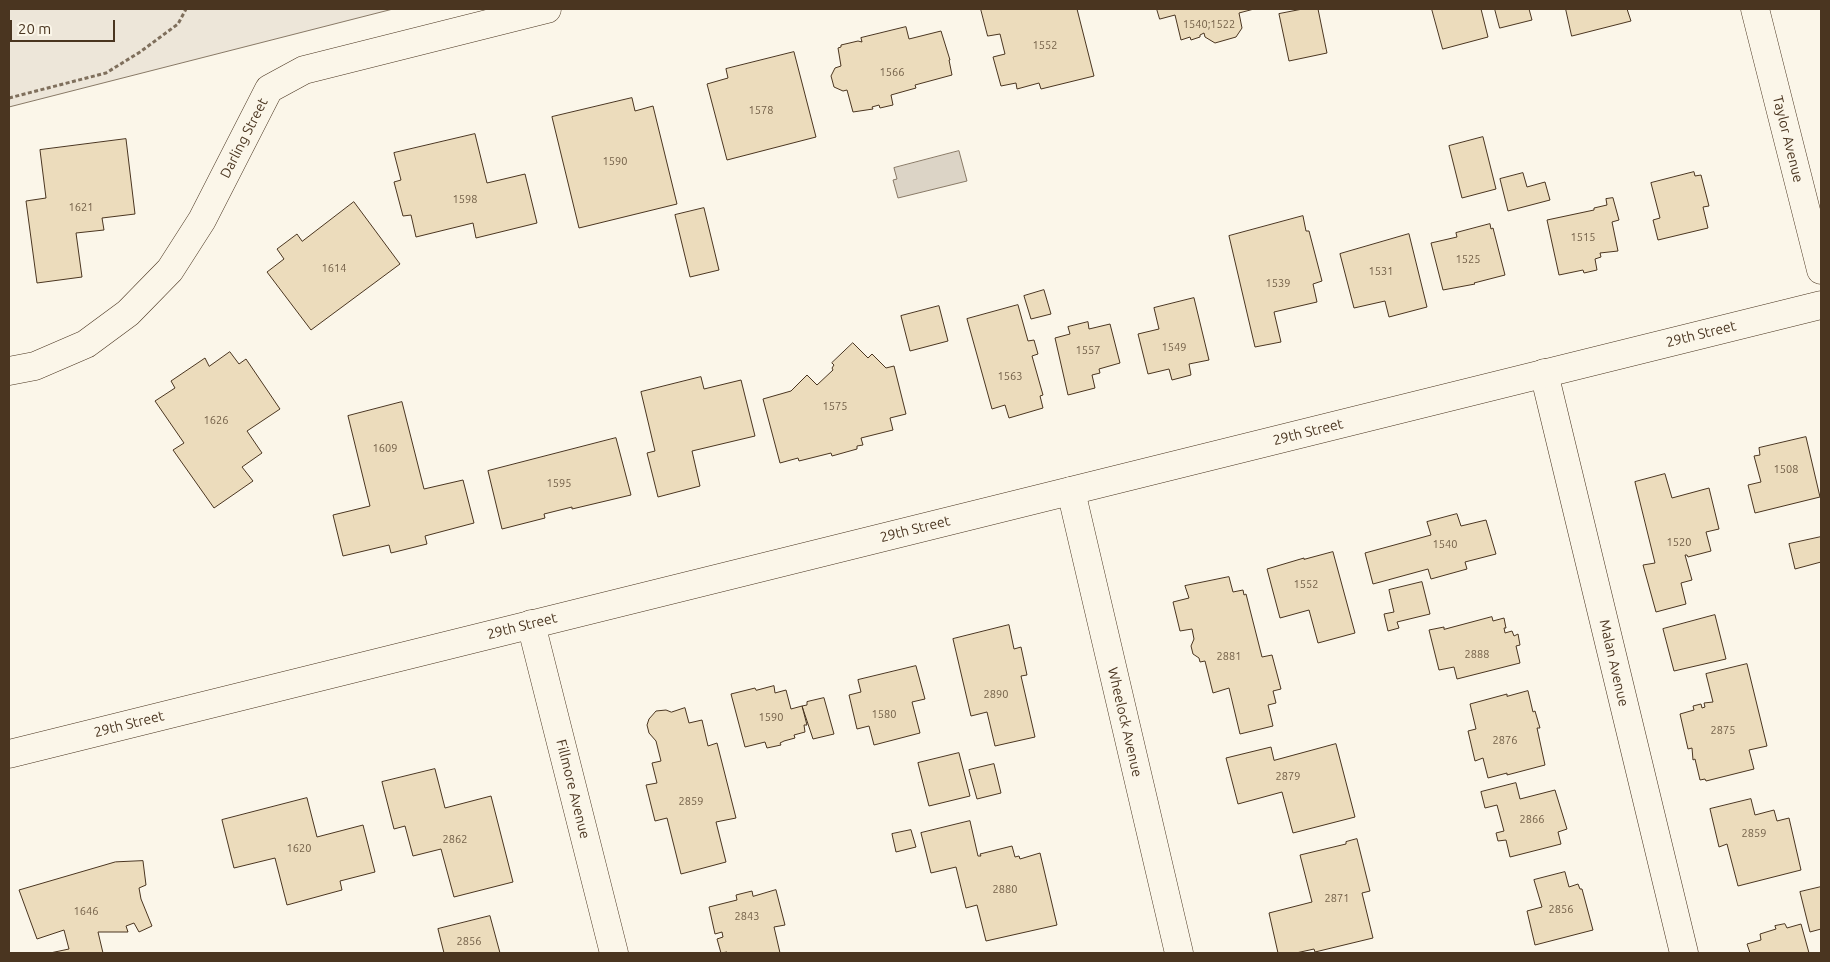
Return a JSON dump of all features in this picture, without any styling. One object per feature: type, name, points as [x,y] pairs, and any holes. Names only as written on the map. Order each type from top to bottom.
[{"type":"street","name":"Darling Street","points":[[9,371],[35,366],[86,344],[128,313],[170,270],[202,220],[269,89],[304,70],[547,9]]},
{"type":"street","name":"Taylor Avenue","points":[[1755,9],[1821,270]]},
{"type":"street","name":"29th Street","points":[[9,754],[1821,305]]},
{"type":"street","name":"Malan Avenue","points":[[1544,373],[1684,953]]},
{"type":"street","name":"Wheelock Avenue","points":[[1071,491],[1179,953]]},
{"type":"street","name":"Fillmore Avenue","points":[[531,624],[614,953]]},
{"type":"path","points":[[9,98],[106,73],[140,52],[178,24],[186,9]]},
{"type":"shaded area","points":[[9,9],[393,9],[9,107]]},
{"type":"shaded area","points":[[959,151],[967,181],[898,198],[893,180],[897,179],[894,168]]},
{"type":"building","points":[[981,9],[1077,9],[1094,76],[1041,89],[1039,83],[1017,89],[1016,83],[1001,86],[993,57],[1005,54],[1000,34],[988,36]]},
{"type":"building","points":[[1157,9],[1254,9],[1239,13],[1242,28],[1236,37],[1215,43],[1205,37],[1204,33],[1200,37],[1191,40],[1190,37],[1181,40],[1175,15],[1160,19]]},
{"type":"building","points":[[1303,9],[1318,9],[1327,53],[1289,61],[1279,14]]},
{"type":"building","points":[[1432,9],[1481,9],[1488,37],[1443,49]]},
{"type":"building","points":[[1495,9],[1529,9],[1532,20],[1500,28]]},
{"type":"building","points":[[1566,9],[1627,9],[1631,21],[1572,36]]},
{"type":"building","points":[[906,27],[909,39],[941,31],[950,60],[952,75],[915,85],[916,88],[891,95],[893,105],[880,108],[879,105],[872,107],[873,109],[853,112],[847,90],[843,91],[834,87],[831,76],[835,68],[841,66],[838,48],[841,45],[858,41],[862,42],[861,38]]},
{"type":"building","points":[[794,52],[816,137],[727,160],[707,84],[728,78],[726,69]]},
{"type":"building","points":[[632,98],[635,111],[653,106],[677,204],[579,228],[552,117]]},
{"type":"building","points":[[475,134],[487,183],[525,174],[537,223],[476,238],[473,223],[416,237],[411,215],[403,216],[394,182],[401,180],[394,153]]},
{"type":"building","points":[[1483,137],[1496,189],[1462,198],[1449,146]]},
{"type":"building","points":[[126,139],[135,214],[102,218],[104,230],[76,233],[82,277],[37,283],[26,201],[46,198],[40,150]]},
{"type":"building","points":[[1694,172],[1695,176],[1701,175],[1709,206],[1703,207],[1708,228],[1658,240],[1653,220],[1660,218],[1651,183]]},
{"type":"building","points":[[1523,173],[1527,187],[1545,182],[1550,200],[1508,211],[1500,179]]},
{"type":"building","points":[[1613,198],[1619,220],[1612,222],[1618,251],[1600,253],[1601,257],[1595,259],[1597,270],[1584,273],[1583,270],[1559,275],[1547,220],[1594,210],[1594,208],[1607,205],[1606,199]]},
{"type":"building","points":[[354,202],[400,264],[311,330],[267,272],[284,259],[277,249],[297,234],[302,241]]},
{"type":"building","points":[[704,208],[719,270],[690,277],[675,215]]},
{"type":"building","points":[[1303,216],[1306,231],[1309,231],[1322,281],[1313,284],[1317,302],[1274,312],[1281,342],[1255,347],[1229,236]]},
{"type":"building","points":[[1490,224],[1491,229],[1493,228],[1505,275],[1475,284],[1443,290],[1431,243],[1457,237],[1456,233]]},
{"type":"building","points":[[1409,234],[1427,307],[1389,317],[1385,301],[1354,308],[1340,254]]},
{"type":"building","points":[[1044,290],[1051,314],[1031,319],[1024,296]]},
{"type":"building","points":[[1194,298],[1209,360],[1189,364],[1191,375],[1172,380],[1169,369],[1148,374],[1138,334],[1159,329],[1154,308]]},
{"type":"building","points":[[1018,305],[1028,341],[1034,340],[1038,354],[1032,356],[1043,395],[1040,396],[1043,408],[1009,418],[1005,405],[992,409],[967,319]]},
{"type":"building","points":[[939,306],[948,341],[910,351],[901,316]]},
{"type":"building","points":[[1088,322],[1089,329],[1110,324],[1120,363],[1099,369],[1100,373],[1092,375],[1095,388],[1068,395],[1055,338],[1070,334],[1068,327]]},
{"type":"building","points":[[853,343],[868,358],[872,354],[886,368],[894,366],[906,414],[890,418],[893,430],[861,438],[863,445],[857,446],[857,449],[832,456],[831,453],[799,461],[798,458],[780,463],[763,399],[791,391],[807,375],[817,385],[833,370],[834,365],[832,363]]},
{"type":"building","points":[[230,352],[239,364],[246,359],[280,409],[247,431],[262,453],[242,467],[253,481],[214,508],[173,450],[184,443],[155,401],[175,388],[171,381],[205,358],[209,366]]},
{"type":"building","points":[[701,377],[704,389],[741,380],[755,436],[692,451],[700,486],[658,497],[647,453],[655,451],[641,392]]},
{"type":"building","points":[[402,402],[424,489],[463,480],[474,523],[425,536],[427,544],[391,553],[389,545],[343,556],[333,515],[370,506],[348,416]]},
{"type":"building","points":[[1806,437],[1820,497],[1755,513],[1748,485],[1761,482],[1754,456],[1760,455],[1759,448]]},
{"type":"building","points":[[616,438],[631,495],[544,514],[545,518],[502,529],[488,471]]},
{"type":"building","points":[[1665,474],[1672,498],[1709,488],[1719,529],[1706,532],[1711,551],[1688,557],[1685,555],[1692,580],[1681,583],[1686,604],[1656,612],[1643,565],[1655,563],[1635,482]]},
{"type":"building","points":[[1457,514],[1461,526],[1486,520],[1496,554],[1465,562],[1467,569],[1431,579],[1428,569],[1373,584],[1365,553],[1431,535],[1427,522]]},
{"type":"building","points":[[1821,537],[1821,562],[1795,569],[1789,544]]},
{"type":"building","points":[[1333,552],[1355,633],[1318,643],[1309,610],[1280,618],[1267,569]]},
{"type":"building","points":[[1229,577],[1233,592],[1243,590],[1244,595],[1246,594],[1262,657],[1272,655],[1281,689],[1273,691],[1276,703],[1268,705],[1273,726],[1240,734],[1229,688],[1213,693],[1205,661],[1200,662],[1199,658],[1193,654],[1191,646],[1194,639],[1192,629],[1180,631],[1173,602],[1189,598],[1185,586]]},
{"type":"building","points":[[1422,582],[1430,614],[1397,622],[1399,628],[1388,631],[1384,614],[1394,612],[1389,590]]},
{"type":"building","points":[[1715,615],[1726,659],[1674,671],[1663,629]]},
{"type":"building","points":[[1492,617],[1493,621],[1504,618],[1505,633],[1512,631],[1514,636],[1518,634],[1520,645],[1516,646],[1520,663],[1457,679],[1454,667],[1439,670],[1429,630],[1444,627],[1444,629]]},
{"type":"building","points":[[1009,625],[1014,649],[1021,647],[1027,675],[1021,676],[1035,737],[995,746],[987,712],[971,716],[953,639]]},
{"type":"building","points":[[1747,664],[1767,746],[1749,750],[1754,769],[1706,781],[1705,779],[1700,780],[1695,759],[1693,760],[1692,748],[1688,749],[1680,714],[1694,710],[1693,706],[1701,704],[1702,708],[1705,707],[1704,703],[1713,702],[1706,674]]},
{"type":"building","points":[[916,666],[925,699],[912,702],[920,733],[874,745],[869,726],[857,729],[849,695],[861,692],[858,680]]},
{"type":"building","points":[[774,686],[775,693],[786,690],[791,709],[802,706],[807,725],[804,725],[805,732],[794,735],[795,738],[780,743],[781,745],[767,748],[765,742],[745,747],[731,694],[755,688],[756,690]]},
{"type":"building","points":[[1528,691],[1533,712],[1535,711],[1540,728],[1537,728],[1545,765],[1488,778],[1483,758],[1475,761],[1468,731],[1476,729],[1470,704],[1507,694],[1507,696]]},
{"type":"building","points":[[824,698],[834,734],[813,739],[802,706],[807,705],[807,702]]},
{"type":"building","points":[[685,708],[689,723],[702,720],[708,746],[717,743],[736,818],[716,822],[726,862],[681,874],[667,818],[655,821],[646,785],[657,783],[652,763],[661,761],[656,741],[649,733],[647,725],[649,719],[656,711],[666,710],[671,712]]},
{"type":"building","points":[[1336,744],[1355,817],[1293,833],[1282,792],[1238,804],[1226,758],[1271,747],[1274,760]]},
{"type":"building","points":[[959,753],[970,796],[929,806],[918,763]]},
{"type":"building","points":[[994,764],[1001,793],[977,799],[969,770]]},
{"type":"building","points":[[435,769],[445,808],[491,796],[513,882],[454,897],[441,849],[413,856],[405,826],[394,829],[382,782]]},
{"type":"building","points":[[1516,783],[1520,799],[1555,790],[1567,829],[1558,832],[1561,844],[1510,857],[1506,840],[1498,841],[1496,833],[1504,831],[1497,805],[1485,808],[1481,792]]},
{"type":"building","points":[[307,798],[317,837],[363,825],[375,872],[340,881],[342,890],[287,905],[275,858],[234,868],[222,820]]},
{"type":"building","points":[[1751,799],[1755,815],[1774,810],[1777,821],[1789,818],[1801,870],[1738,886],[1727,844],[1719,847],[1710,809]]},
{"type":"building","points":[[970,821],[978,856],[1012,846],[1015,857],[1019,856],[1020,859],[1040,853],[1057,925],[986,941],[977,905],[966,908],[956,867],[931,873],[921,833]]},
{"type":"building","points":[[911,830],[916,847],[896,852],[892,834]]},
{"type":"building","points":[[1357,839],[1370,891],[1362,893],[1373,938],[1315,952],[1314,949],[1296,953],[1278,953],[1269,913],[1312,902],[1300,855],[1346,844],[1346,842]]},
{"type":"building","points":[[143,861],[146,885],[139,888],[141,899],[152,926],[139,932],[134,923],[126,926],[128,932],[98,932],[103,953],[50,953],[69,949],[64,930],[37,939],[19,890],[115,862]]},
{"type":"building","points":[[1565,872],[1569,887],[1578,884],[1580,889],[1582,889],[1593,930],[1535,945],[1527,911],[1542,907],[1534,880]]},
{"type":"building","points":[[1821,887],[1821,929],[1810,932],[1800,892]]},
{"type":"building","points":[[776,890],[785,925],[774,927],[780,953],[721,953],[717,939],[723,937],[722,932],[715,934],[709,907],[737,900],[736,895],[752,891],[753,896]]},
{"type":"building","points":[[490,916],[500,953],[444,953],[438,929]]},
{"type":"building","points":[[1785,924],[1787,928],[1801,924],[1809,953],[1750,953],[1747,944],[1761,940],[1760,934],[1776,929],[1775,926]]}]
